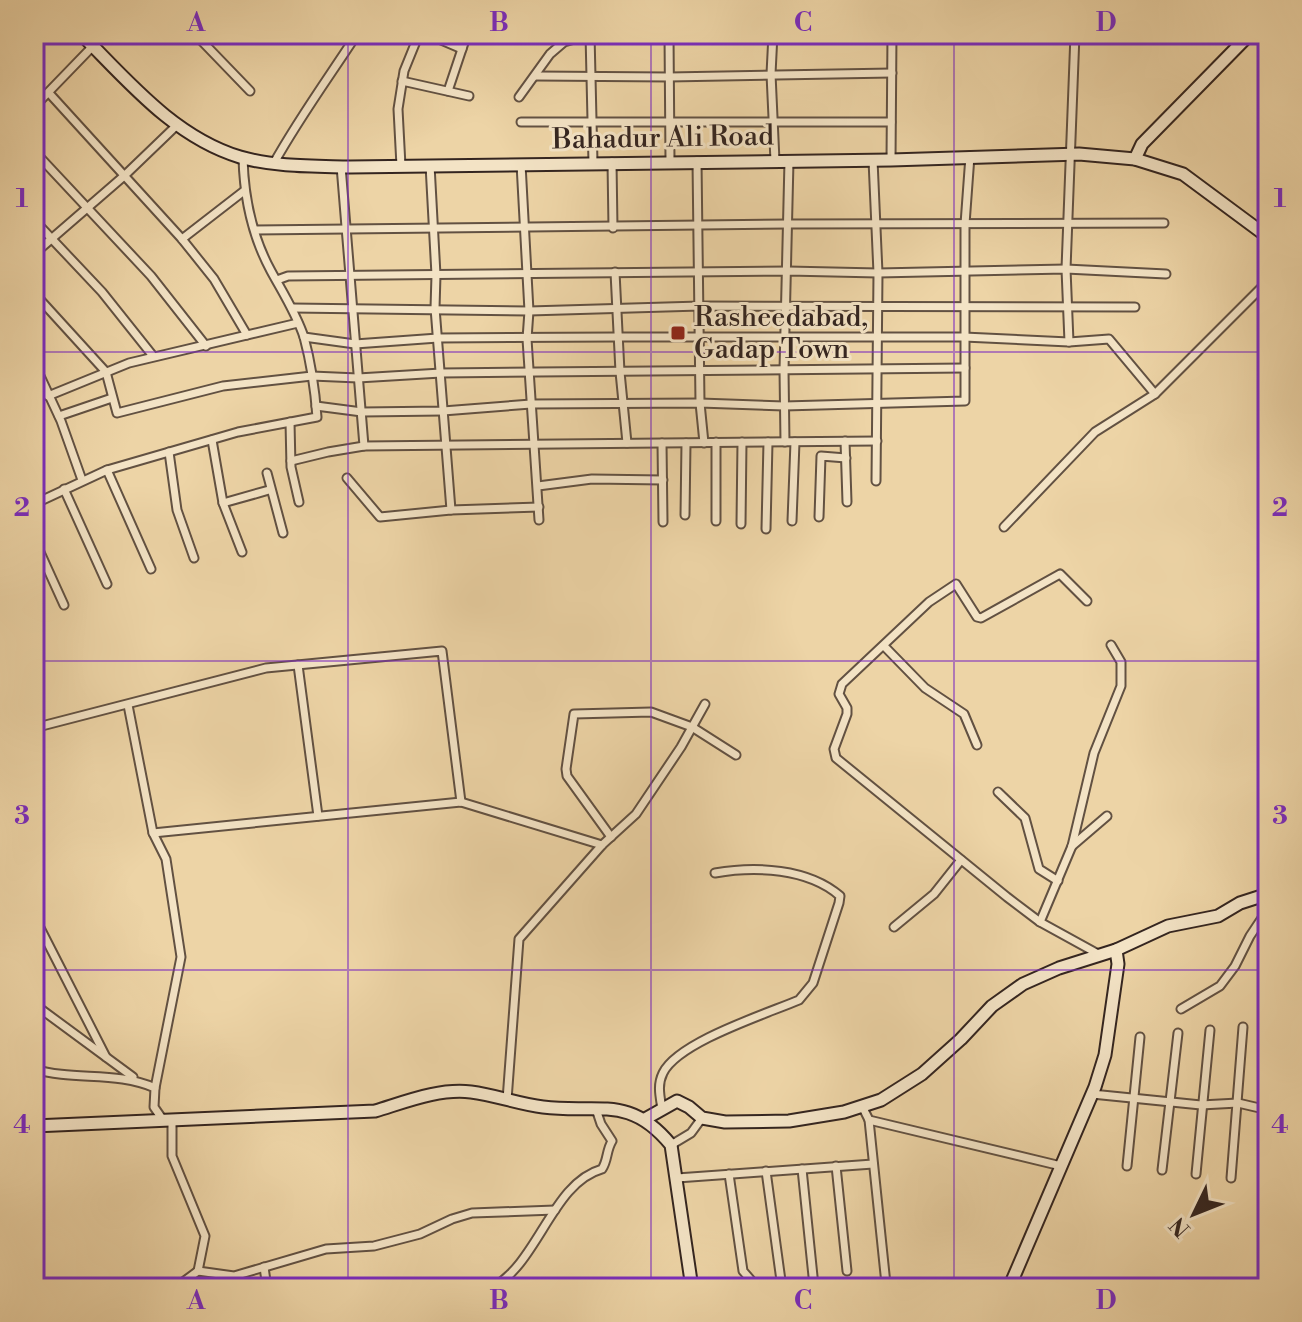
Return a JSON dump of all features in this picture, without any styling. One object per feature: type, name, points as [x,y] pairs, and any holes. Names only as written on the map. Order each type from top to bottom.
[{"type":"street","name":"Bahadur Ali Road","points":[[81,34],[176,126],[220,150],[243,158],[274,163],[341,166],[891,160],[1069,154],[1135,159],[1183,174],[1268,237]]},
{"type":"street","points":[[195,34],[250,91]]},
{"type":"street","points":[[274,163],[301,116],[357,34]]},
{"type":"street","points":[[401,166],[398,109],[402,81],[419,34]]},
{"type":"street","points":[[427,34],[462,49]]},
{"type":"street","points":[[448,91],[467,34]]},
{"type":"street","points":[[519,97],[550,54],[564,42],[591,34],[593,163]]},
{"type":"street","points":[[669,34],[670,161]]},
{"type":"street","points":[[773,34],[771,74],[775,161]]},
{"type":"street","points":[[891,160],[892,34]]},
{"type":"street","points":[[1069,342],[1066,269],[1075,34]]},
{"type":"street","points":[[1135,159],[1142,144],[1250,34]]},
{"type":"street","points":[[34,107],[93,46]]},
{"type":"street","points":[[536,76],[892,73]]},
{"type":"street","points":[[402,81],[469,96]]},
{"type":"street","points":[[49,93],[182,239],[214,279],[247,335]]},
{"type":"street","points":[[521,122],[891,122]]},
{"type":"street","points":[[34,254],[176,126]]},
{"type":"street","points":[[34,151],[151,276],[206,346]]},
{"type":"street","points":[[316,406],[362,412],[443,411],[531,404],[784,406],[965,401],[965,224],[970,156]]},
{"type":"street","points":[[34,504],[107,470],[212,440],[317,417],[304,337],[292,308],[270,270],[255,230],[244,191],[243,158]]},
{"type":"street","points":[[873,160],[878,273],[876,481]]},
{"type":"street","points":[[697,161],[700,403],[704,443]]},
{"type":"street","points":[[785,442],[784,337],[789,161]]},
{"type":"street","points":[[612,162],[613,228]]},
{"type":"street","points":[[521,164],[529,311],[527,339],[539,520]]},
{"type":"street","points":[[430,165],[435,308],[451,510]]},
{"type":"street","points":[[341,166],[364,446]]},
{"type":"street","points":[[182,239],[244,191]]},
{"type":"street","points":[[34,220],[102,292],[153,356]]},
{"type":"street","points":[[255,230],[1164,223]]},
{"type":"street","points":[[277,280],[288,276],[615,272],[878,273],[1066,269],[1166,274]]},
{"type":"street","points":[[615,272],[617,337],[627,443]]},
{"type":"street","points":[[1004,527],[1095,432],[1155,394],[1268,281]]},
{"type":"street","points":[[34,293],[106,372],[117,413],[223,386],[312,376],[358,378],[441,373],[965,368]]},
{"type":"street","points":[[292,308],[529,311],[700,306],[1135,307]]},
{"type":"street","points":[[48,396],[153,356],[298,323]]},
{"type":"street","points":[[304,337],[355,344],[438,338],[964,337],[1069,342],[1109,339],[1155,394]]},
{"type":"street","points":[[34,363],[59,416],[82,480]]},
{"type":"street","points":[[59,416],[112,398]]},
{"type":"street","points":[[290,422],[291,461],[299,502]]},
{"type":"street","points":[[212,440],[223,503],[242,552]]},
{"type":"street","points":[[845,441],[847,502]]},
{"type":"street","points":[[291,461],[364,446],[877,441]]},
{"type":"street","points":[[716,442],[716,521]]},
{"type":"street","points":[[741,524],[742,442]]},
{"type":"street","points":[[766,529],[768,442]]},
{"type":"street","points":[[792,521],[795,442]]},
{"type":"street","points":[[662,443],[663,522]]},
{"type":"street","points":[[685,515],[686,443]]},
{"type":"street","points":[[169,452],[177,510],[194,558]]},
{"type":"street","points":[[819,517],[821,456],[846,458]]},
{"type":"street","points":[[107,470],[151,569]]},
{"type":"street","points":[[267,473],[269,490],[283,533]]},
{"type":"street","points":[[347,478],[380,517],[451,510],[539,507]]},
{"type":"street","points":[[538,486],[592,479],[663,480]]},
{"type":"street","points":[[64,489],[107,584]]},
{"type":"street","points":[[223,503],[269,490]]},
{"type":"street","points":[[34,539],[64,605]]},
{"type":"street","points":[[1087,601],[1060,574],[981,618],[977,617],[956,584],[929,602],[839,689],[847,714],[834,754],[1040,922],[1100,955]]},
{"type":"street","points":[[1040,922],[1072,846],[1094,753],[1121,686],[1120,657],[1111,645]]},
{"type":"street","points":[[884,646],[925,688],[964,714],[977,745]]},
{"type":"street","points":[[34,728],[266,668],[442,651],[461,802]]},
{"type":"street","points":[[298,665],[318,816]]},
{"type":"street","points":[[507,1100],[519,939],[602,845],[636,814],[705,704]]},
{"type":"street","points":[[128,705],[153,833],[166,859],[181,957],[154,1107],[168,1120],[172,1156],[205,1236],[198,1271],[175,1288]]},
{"type":"street","points":[[611,837],[567,776],[574,714],[651,712],[692,727],[736,755]]},
{"type":"street","points":[[998,792],[1025,818],[1039,869],[1058,881]]},
{"type":"street","points":[[153,833],[461,802],[602,845]]},
{"type":"street","points":[[1072,846],[1107,816]]},
{"type":"street","points":[[894,927],[934,894],[961,860]]},
{"type":"street","points":[[662,1109],[659,1086],[664,1071],[686,1048],[799,1000],[807,992],[813,983],[839,903],[840,896],[835,891],[804,877],[739,869],[715,873]]},
{"type":"street","points":[[645,1119],[677,1101],[702,1118],[725,1122],[789,1121],[881,1100],[922,1074],[992,1006],[1023,984],[1059,968],[1116,950],[1168,926],[1218,916],[1240,903],[1268,894]]},
{"type":"street","points":[[1181,1009],[1220,986],[1268,909]]},
{"type":"street","points":[[34,916],[106,1057]]},
{"type":"street","points":[[1009,1288],[1092,1094],[1105,1055],[1118,964],[1116,950]]},
{"type":"street","points":[[34,1004],[134,1078],[155,1088]]},
{"type":"street","points":[[1231,1178],[1243,1027]]},
{"type":"street","points":[[1196,1174],[1210,1030]]},
{"type":"street","points":[[1162,1170],[1178,1033]]},
{"type":"street","points":[[1127,1166],[1140,1037]]},
{"type":"street","points":[[34,1069],[48,1073],[134,1078]]},
{"type":"street","points":[[34,1126],[375,1111],[429,1095],[468,1091],[543,1107],[610,1108],[645,1119],[656,1126],[671,1145],[692,1288]]},
{"type":"street","points":[[1092,1094],[1201,1105],[1238,1103],[1268,1110]]},
{"type":"street","points":[[862,1106],[869,1120],[886,1284]]},
{"type":"street","points":[[492,1288],[517,1270],[555,1210],[579,1183],[590,1173],[602,1169],[607,1162],[606,1151],[612,1141],[596,1109]]},
{"type":"street","points":[[671,1145],[691,1133],[702,1118]]},
{"type":"street","points":[[1263,1182],[1268,1118]]},
{"type":"street","points":[[869,1120],[1061,1166]]},
{"type":"street","points":[[677,1178],[873,1164]]},
{"type":"street","points":[[836,1166],[847,1271]]},
{"type":"street","points":[[802,1169],[814,1286]]},
{"type":"street","points":[[766,1171],[782,1288]]},
{"type":"street","points":[[729,1174],[743,1271],[757,1287]]},
{"type":"street","points":[[198,1271],[234,1276],[326,1249],[374,1246],[420,1234],[472,1213],[555,1210]]},
{"type":"street","points":[[264,1267],[267,1288]]},
{"type":"place","name":"Rasheedabad, Gadap Town","points":[[678,333]]}]
